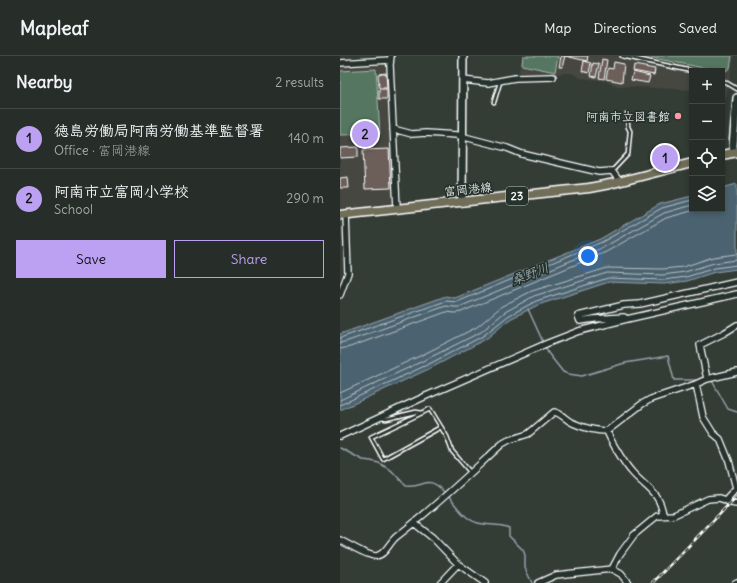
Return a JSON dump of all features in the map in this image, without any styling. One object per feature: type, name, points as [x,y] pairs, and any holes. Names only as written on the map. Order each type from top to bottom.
[{"type":"main road","points":[[725,154],[736,152]]},
{"type":"main road","name":"富岡港線","points":[[343,214],[589,188],[620,182],[689,164]]},
{"type":"street","points":[[462,202],[463,56]]},
{"type":"street","points":[[340,63],[391,58],[397,208]]},
{"type":"street","points":[[463,80],[488,83],[516,78],[552,77]]},
{"type":"street","points":[[736,152],[733,148],[737,98]]},
{"type":"street","points":[[393,129],[412,134],[426,133],[457,135],[507,148],[522,154],[599,172],[612,171],[620,182]]},
{"type":"street","points":[[340,295],[348,273],[343,214]]},
{"type":"street","points":[[627,319],[624,316],[580,321],[578,316],[624,305],[640,304],[737,282]]},
{"type":"street","points":[[340,436],[426,396],[579,331],[737,294]]},
{"type":"street","points":[[707,379],[700,345],[737,325]]},
{"type":"street","points":[[340,540],[370,555],[377,556],[382,554],[392,540],[447,495],[502,444],[509,440],[528,434],[554,412],[558,412],[572,423],[601,431],[607,431],[642,404],[651,399],[707,379],[737,372]]},
{"type":"street","points":[[696,384],[703,417],[713,433],[720,439],[729,461],[736,488],[725,500]]},
{"type":"street","points":[[607,431],[630,470],[652,490],[659,499],[663,515]]},
{"type":"street","points":[[612,569],[620,554],[634,535],[657,516],[674,515],[708,499],[719,498],[730,503],[737,504]]},
{"type":"street","points":[[414,523],[433,538],[458,564],[484,583]]},
{"type":"street","points":[[440,583],[458,564]]},
{"type":"street","points":[[538,583],[556,574],[612,569],[621,574],[628,583]]},
{"type":"lane","points":[[622,56],[689,71]]},
{"type":"lane","points":[[494,102],[500,82]]},
{"type":"lane","points":[[725,82],[737,89]]},
{"type":"lane","points":[[612,171],[628,154],[630,131],[628,127],[627,114]]},
{"type":"lane","points":[[441,428],[383,459],[371,437],[430,409],[447,437],[452,451],[471,473]]},
{"type":"lane","points":[[381,418],[386,419],[416,412],[422,413]]},
{"type":"shaded area","points":[[522,56],[734,56],[726,98],[725,68],[689,68],[689,90],[616,86],[606,81],[580,78],[571,73],[518,76]]},
{"type":"shaded area","points":[[387,63],[394,203],[340,209],[340,65]]},
{"type":"green space","points":[[523,56],[558,56],[555,72],[522,65]]},
{"type":"green space","points":[[643,56],[732,56],[730,68],[725,71],[725,68],[704,68]]},
{"type":"green space","points":[[376,69],[380,134],[340,135],[340,71]]},
{"type":"water","name":"桑野川","points":[[737,184],[737,269],[715,272],[687,281],[664,284],[609,282],[538,305],[510,319],[486,339],[431,368],[340,410],[340,334],[446,296],[455,298],[600,239],[660,204],[689,197],[689,212],[725,212],[725,187]]},
{"type":"building","points":[[561,56],[565,56],[562,67],[559,67]]},
{"type":"building","points":[[565,56],[588,56],[587,61]]},
{"type":"building","points":[[602,59],[607,60],[604,79],[599,78]]},
{"type":"building","points":[[584,61],[591,63],[589,73],[582,71]]},
{"type":"building","points":[[614,62],[624,64],[622,82],[606,79],[608,68],[613,69]]},
{"type":"building","points":[[593,63],[599,64],[596,77],[591,76]]},
{"type":"building","points":[[634,65],[655,69],[654,75],[633,71]]},
{"type":"building","points":[[633,72],[650,76],[648,83],[631,80]]},
{"type":"building","points":[[386,73],[387,88],[379,88],[378,74]]},
{"type":"building","points":[[379,89],[387,89],[387,99],[379,99]]},
{"type":"building","points":[[358,147],[358,157],[340,158],[340,148]]},
{"type":"building","points":[[389,149],[391,188],[365,189],[363,150]]},
{"type":"building","points":[[348,177],[349,188],[340,188],[340,178]]},
{"type":"waterway","points":[[528,309],[548,353],[563,372],[568,374],[582,376],[625,363],[668,356],[674,380],[698,380],[702,378]]},
{"type":"waterway","points":[[711,379],[728,409],[737,412]]},
{"type":"waterway","points":[[340,448],[363,460],[379,463],[392,471],[406,486],[430,483],[439,487],[445,493]]},
{"type":"waterway","points":[[448,496],[469,519],[482,524],[509,528],[509,536],[523,550],[525,555],[525,568],[532,583]]},
{"type":"railway","points":[[653,583],[737,496]]},
{"type":"place","name":"阿南市立図書館","points":[[678,116]]},
{"type":"place","name":"阿南市立富岡小学校","points":[[365,134]]},
{"type":"place","name":"徳島労働局阿南労働基準監督署","points":[[665,158]]}]
